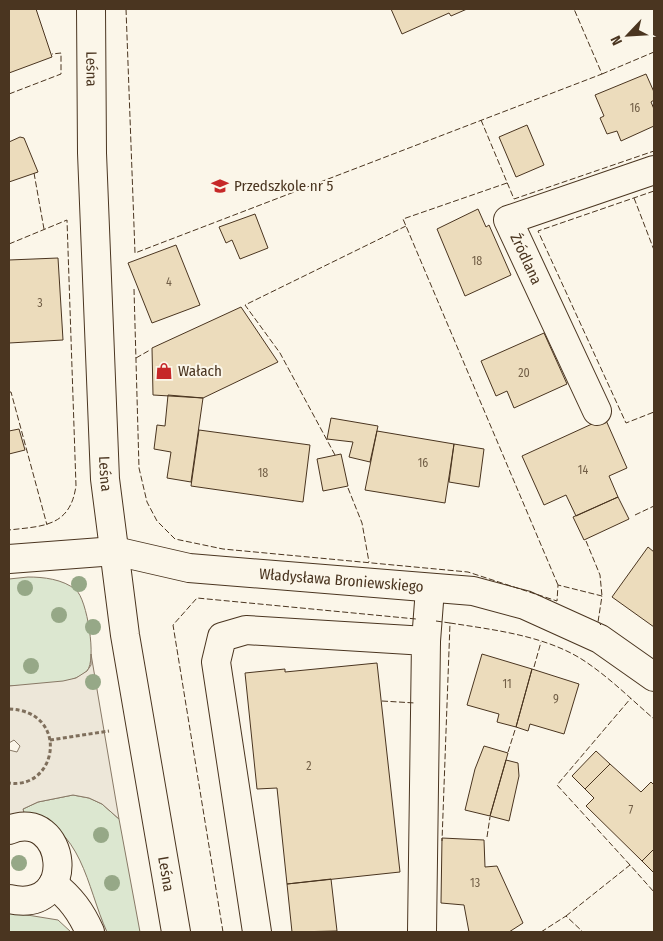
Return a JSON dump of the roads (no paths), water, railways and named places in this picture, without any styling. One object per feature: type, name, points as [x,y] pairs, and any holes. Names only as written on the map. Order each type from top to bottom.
[{"type":"street","name":"Leśna","points":[[91,9],[92,153],[105,479],[125,635],[176,932]]},
{"type":"street","name":"Źródlana","points":[[597,411],[508,220],[654,170]]},
{"type":"street","name":"Władysława Broniewskiego","points":[[9,559],[114,550],[189,568],[473,591],[525,605],[600,639],[654,676]]},
{"type":"street","points":[[422,932],[426,641],[430,589]]},
{"type":"street","points":[[257,932],[216,662],[222,637],[246,630],[426,641]]},
{"type":"street","points":[[9,830],[20,827],[35,829],[50,840],[58,855],[58,870],[54,884],[33,899],[22,901],[9,898]]},
{"type":"street","points":[[54,884],[70,898],[90,932]]},
{"type":"place","name":"Przedszkole nr 5","points":[[220,186]]},
{"type":"place","name":"Wałach","points":[[164,371]]}]
